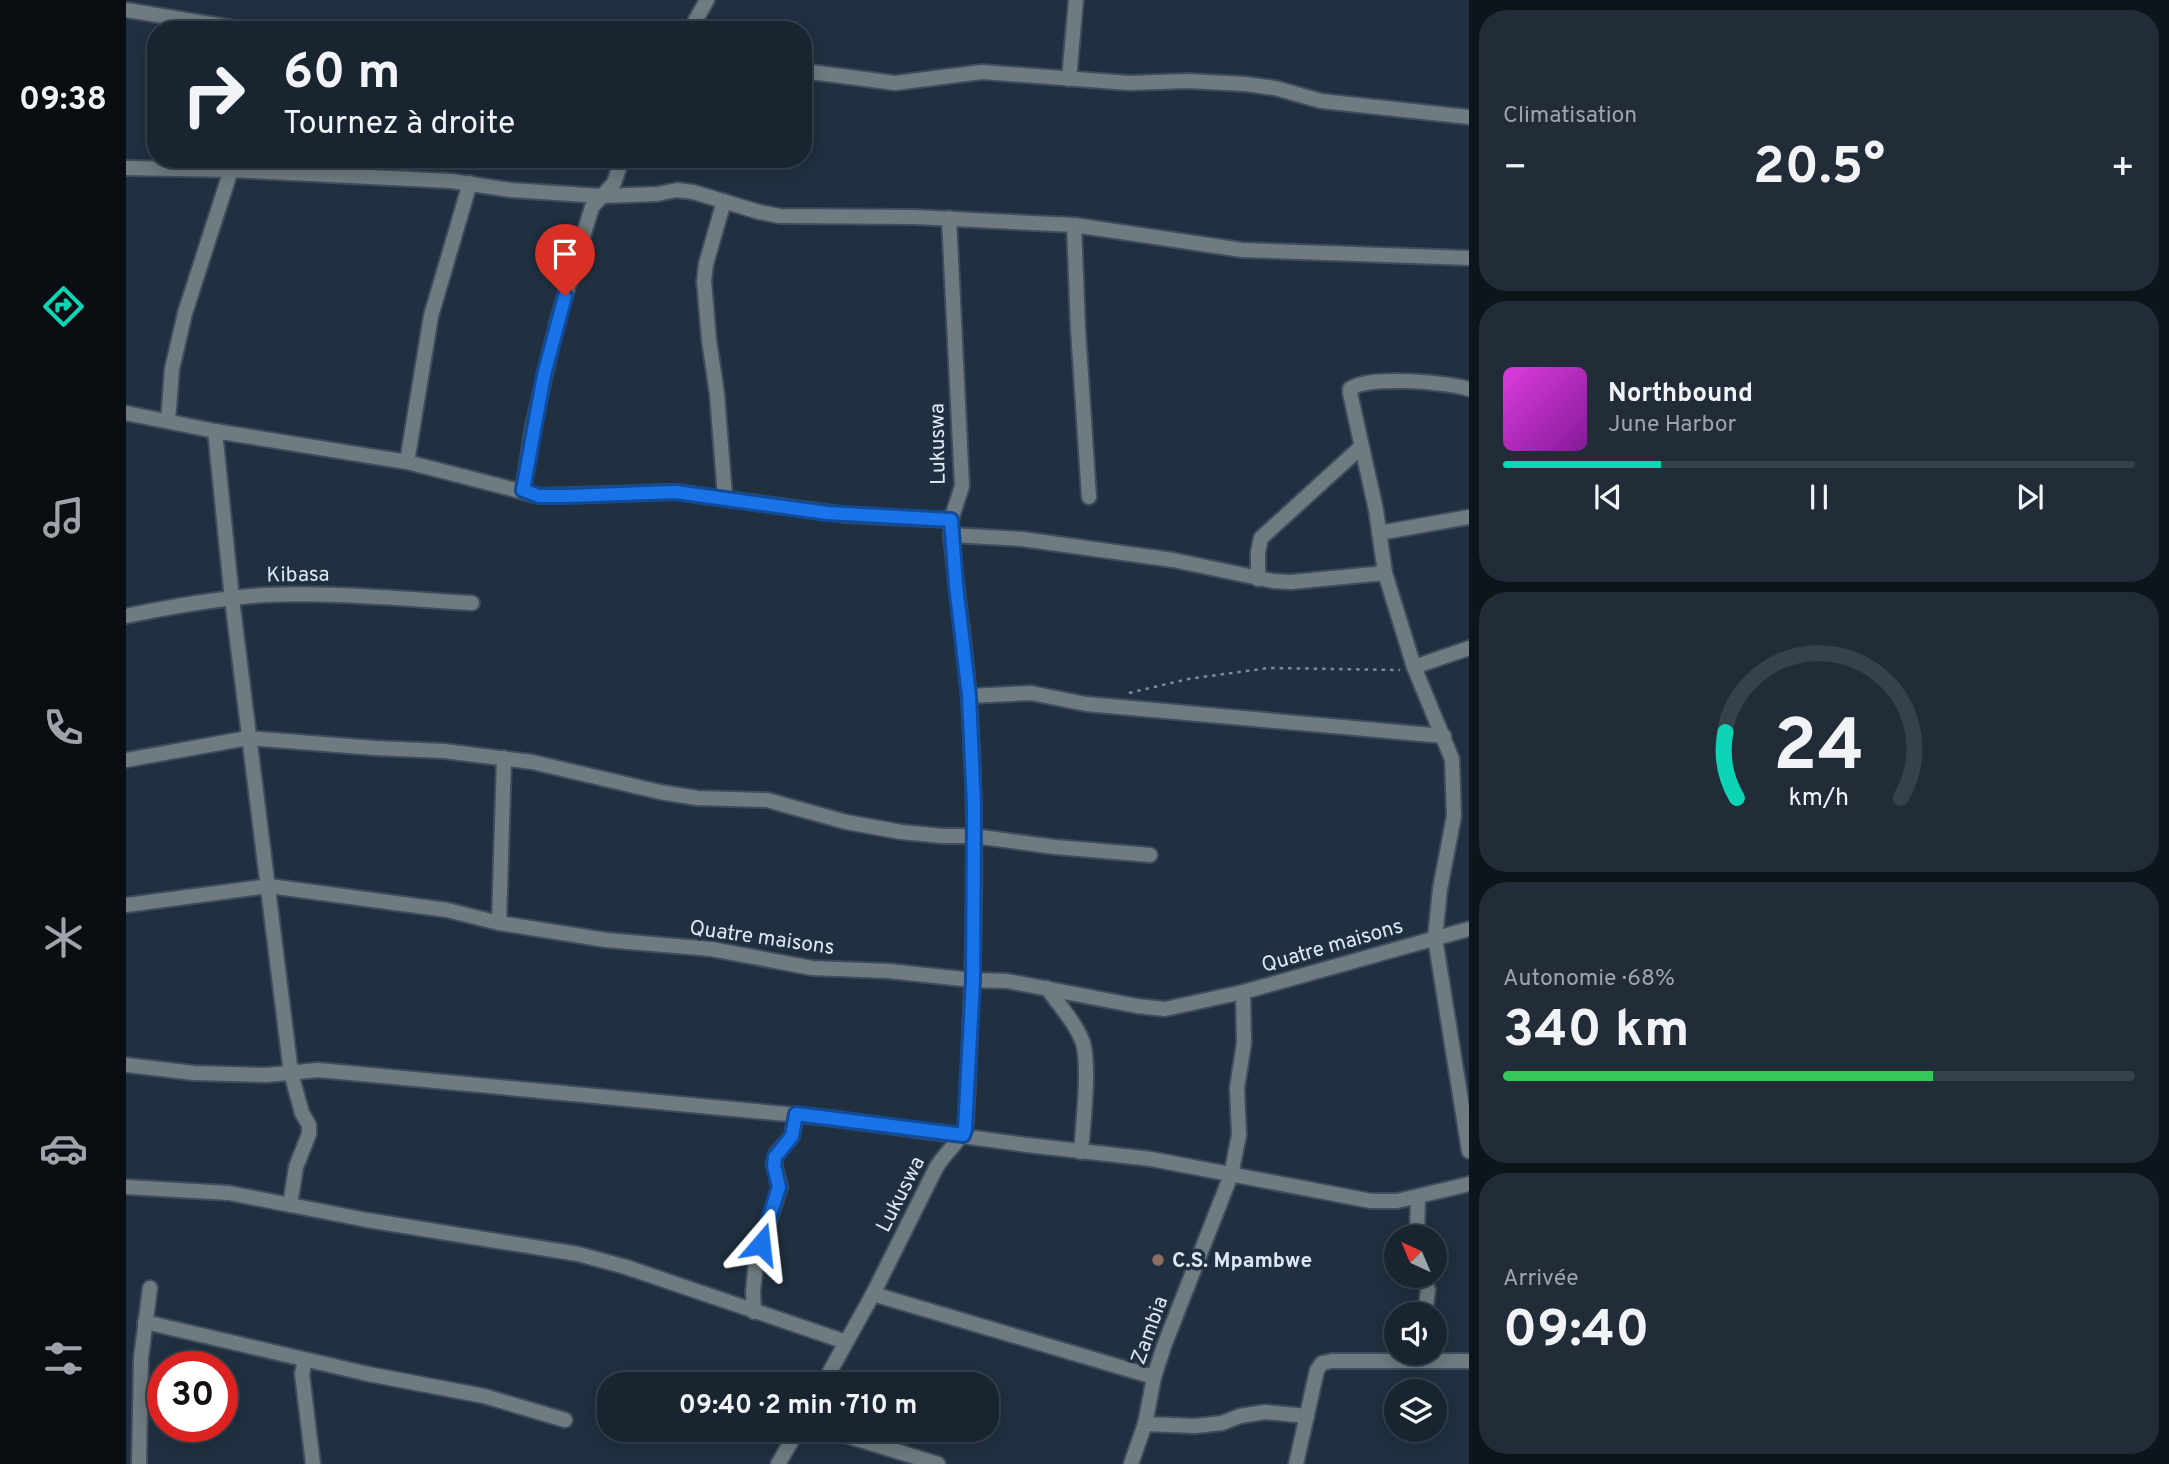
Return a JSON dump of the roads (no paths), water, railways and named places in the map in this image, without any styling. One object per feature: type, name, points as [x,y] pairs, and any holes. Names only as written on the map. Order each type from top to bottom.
[{"type":"street","points":[[695,21],[707,0]]},
{"type":"street","points":[[1069,79],[1076,0]]},
{"type":"street","points":[[126,10],[203,21]]},
{"type":"street","points":[[812,72],[895,83],[982,72],[1129,83],[1188,81],[1245,84],[1275,88],[1321,101],[1469,117]]},
{"type":"street","points":[[126,168],[231,170],[470,183],[511,190],[601,196],[657,194],[677,190],[780,216],[949,218],[1074,225],[1242,250],[1469,258]]},
{"type":"street","points":[[523,490],[533,426],[557,323],[592,207],[614,183],[619,168]]},
{"type":"street","points":[[168,421],[172,369],[183,324],[231,170]]},
{"type":"street","points":[[407,462],[431,316],[470,183]]},
{"type":"street","points":[[724,201],[706,264],[705,281],[725,497]]},
{"type":"street","name":"Lukuswa","points":[[830,1372],[873,1294],[942,1158],[963,1135],[966,1123],[973,980],[974,836],[969,696],[951,535],[951,520],[962,486],[949,218]]},
{"type":"street","points":[[1074,225],[1089,497]]},
{"type":"street","points":[[1469,389],[1433,383],[1358,383],[1350,389],[1376,510],[1385,573],[1414,667],[1452,759],[1454,816],[1440,889],[1435,937],[1469,1151]]},
{"type":"street","points":[[126,414],[407,462],[539,496],[653,492],[725,497],[823,512],[951,520]]},
{"type":"street","points":[[215,431],[248,738],[291,1073],[302,1113],[309,1125],[309,1134],[296,1167],[289,1205]]},
{"type":"street","points":[[1258,579],[1261,538],[1361,447]]},
{"type":"street","points":[[1379,533],[1469,517]]},
{"type":"street","points":[[951,535],[1022,538],[1173,560],[1258,579],[1291,582],[1385,573]]},
{"type":"street","name":"Kibasa","points":[[126,616],[162,608],[260,596],[329,594],[472,603]]},
{"type":"street","points":[[1414,667],[1469,648]]},
{"type":"street","points":[[969,696],[1031,693],[1086,704],[1444,736]]},
{"type":"street","points":[[126,760],[248,738],[444,751],[504,758],[697,798],[767,800],[846,822],[890,830],[1150,855]]},
{"type":"street","points":[[499,923],[504,758]]},
{"type":"street","name":"Quatre maisons","points":[[126,905],[269,886],[447,910],[499,923],[606,940],[711,949],[811,968],[888,971],[1007,981],[1165,1009],[1243,992],[1469,929]]},
{"type":"street","points":[[1047,988],[1083,1043],[1086,1059],[1081,1152]]},
{"type":"street","name":"Zambia","points":[[1131,1464],[1145,1424],[1154,1377],[1231,1175],[1238,1149],[1237,1088],[1243,1055],[1243,992]]},
{"type":"street","points":[[126,1065],[194,1073],[267,1075],[318,1070],[796,1114],[1151,1159],[1371,1201],[1397,1201],[1469,1184]]},
{"type":"street","points":[[754,1312],[756,1262],[779,1187],[774,1162],[777,1153],[792,1136],[796,1114]]},
{"type":"street","points":[[126,1187],[229,1193],[366,1220],[578,1254],[626,1267],[846,1342]]},
{"type":"street","points":[[1417,1225],[1418,1197]]},
{"type":"street","points":[[139,1464],[141,1358],[150,1288]]},
{"type":"street","points":[[873,1294],[1154,1377]]},
{"type":"street","points":[[145,1322],[305,1360],[484,1396],[565,1420]]},
{"type":"street","points":[[1296,1464],[1317,1370],[1325,1361],[1384,1359]]},
{"type":"street","points":[[1447,1359],[1469,1361]]},
{"type":"street","points":[[305,1360],[302,1374],[313,1464]]},
{"type":"street","points":[[1145,1424],[1195,1426],[1222,1423],[1240,1416],[1265,1412],[1307,1416]]},
{"type":"street","points":[[778,1464],[791,1442]]},
{"type":"street","points":[[867,1442],[938,1464]]},
{"type":"place","name":"C.S. Mpambwe","points":[[1158,1260]]}]
